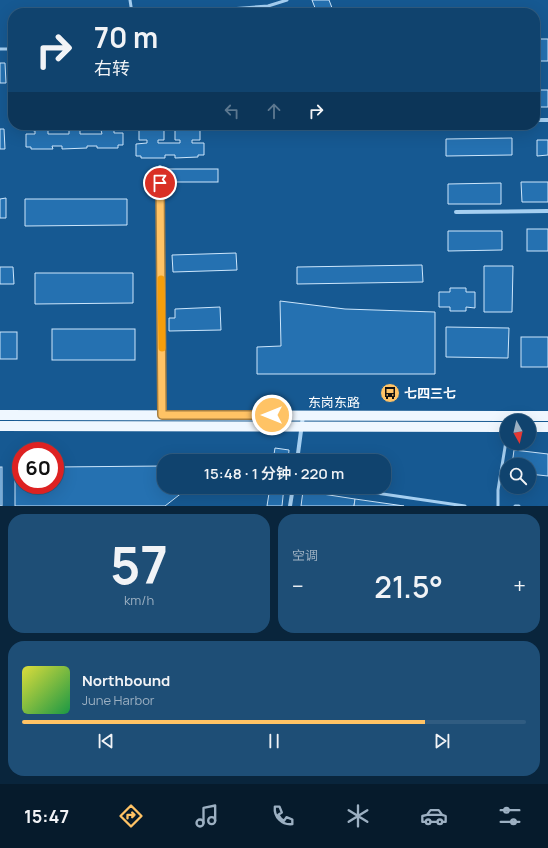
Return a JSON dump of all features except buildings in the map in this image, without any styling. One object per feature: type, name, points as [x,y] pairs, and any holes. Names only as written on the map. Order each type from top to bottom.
[{"type":"main road","name":"东岗东路","points":[[0,415],[303,415],[500,418]]},
{"type":"main road","name":"东岗东路","points":[[536,417],[548,416]]},
{"type":"main road","name":"东岗东路","points":[[0,426],[500,427]]},
{"type":"main road","points":[[536,427],[548,427]]},
{"type":"street","points":[[160,167],[162,415]]},
{"type":"street","points":[[456,212],[548,210]]},
{"type":"street","points":[[298,454],[303,415]]},
{"type":"street","points":[[290,506],[292,494]]},
{"type":"lane","points":[[242,8],[268,6],[287,0]]},
{"type":"lane","points":[[498,506],[498,490],[505,450]]},
{"type":"lane","points":[[383,494],[465,506]]},
{"type":"slow traffic","points":[[161,279],[162,348]]},
{"type":"place","name":"七四三七","points":[[390,393]]},
{"type":"route","points":[[160,183],[162,415],[272,415]]}]
